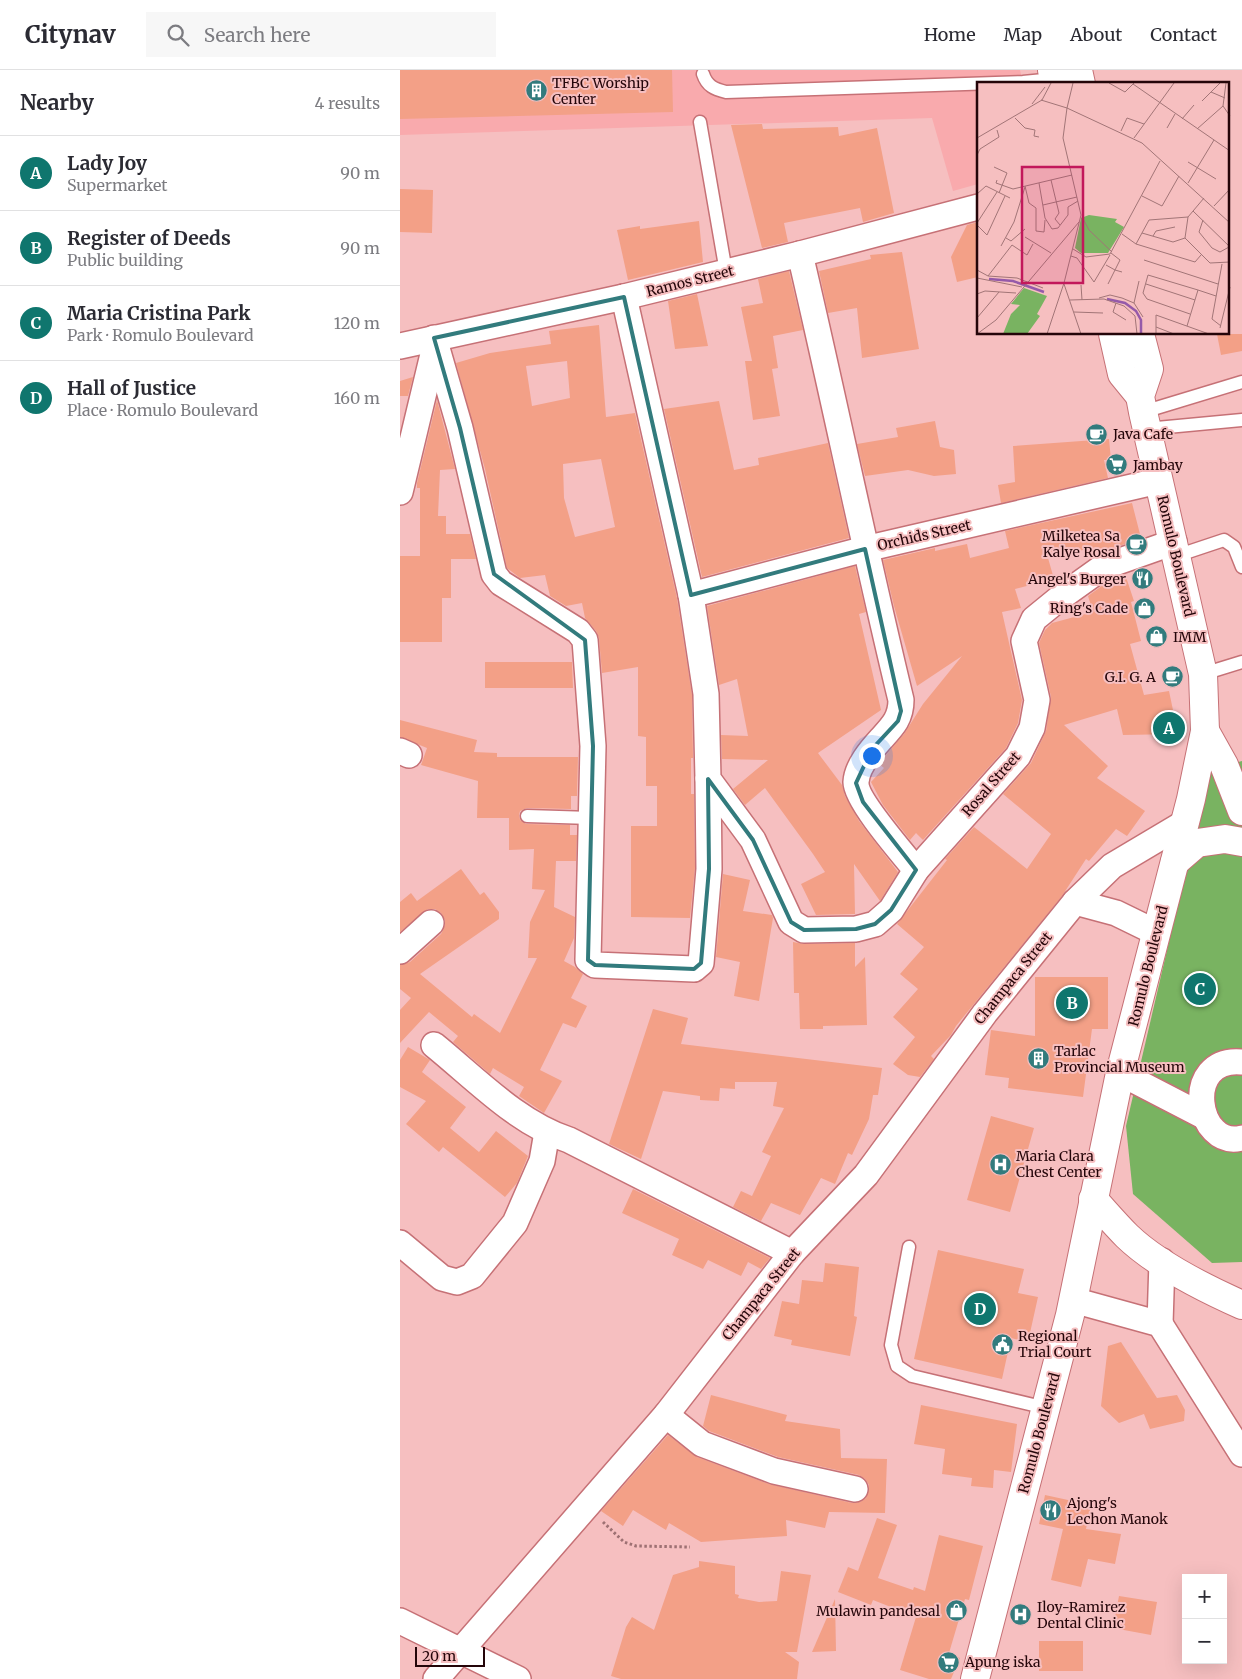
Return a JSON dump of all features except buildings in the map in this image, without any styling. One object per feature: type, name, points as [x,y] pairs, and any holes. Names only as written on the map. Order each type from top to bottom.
[{"type":"main road","points":[[1059,76],[1076,82]]},
{"type":"main road","name":"Romulo Boulevard","points":[[975,1679],[1073,1300],[1120,1073],[1186,822],[1200,761],[1204,731],[1203,674],[1175,549],[1143,412],[1122,374],[1113,335]]},
{"type":"main road","points":[[1140,335],[1149,369],[1143,412]]},
{"type":"main road","points":[[1204,731],[1213,743],[1240,798]]},
{"type":"main road","points":[[1175,862],[1197,843],[1225,839],[1242,842]]},
{"type":"main road","points":[[1093,1199],[1127,1236],[1149,1254],[1204,1287],[1242,1305]]},
{"type":"street","name":"Ramos Street","points":[[400,346],[435,341],[624,297],[800,254],[977,207]]},
{"type":"street","points":[[800,254],[835,405],[864,549],[901,700],[901,711],[898,721],[872,749],[859,771],[856,783],[863,802],[916,870]]},
{"type":"street","points":[[435,341],[460,428],[494,574],[501,583],[578,631],[585,640],[593,746],[588,960],[595,965],[694,969],[701,963],[709,868],[706,694],[691,595],[624,297]]},
{"type":"street","points":[[400,492],[435,341]]},
{"type":"street","name":"Orchids Street","points":[[691,595],[864,549],[1158,481]]},
{"type":"street","name":"Rosal Street","points":[[708,779],[752,840],[791,922],[804,930],[856,929],[875,924],[892,910],[916,870],[1018,756],[1032,728],[1037,700],[1024,642],[1034,620],[1061,597],[1104,567],[1175,549]]},
{"type":"street","name":"Champaca Street","points":[[436,1679],[666,1415],[792,1253],[866,1175],[985,1013],[1075,902],[1112,866],[1186,822]]},
{"type":"street","points":[[1075,902],[1116,913],[1157,933]]},
{"type":"street","points":[[400,951],[431,923]]},
{"type":"street","points":[[434,1045],[526,1120],[792,1253]]},
{"type":"street","points":[[1242,1062],[1232,1061],[1220,1065],[1203,1084],[1201,1096],[1205,1117],[1210,1126],[1223,1136],[1242,1138]]},
{"type":"street","points":[[1120,1073],[1205,1117]]},
{"type":"street","points":[[400,1244],[442,1278],[457,1282],[472,1276],[515,1223],[542,1160],[547,1132]]},
{"type":"street","points":[[1162,1261],[1160,1324],[1242,1454]]},
{"type":"street","points":[[1073,1300],[1160,1324]]},
{"type":"street","points":[[666,1415],[702,1444],[774,1471],[855,1489]]},
{"type":"street","points":[[400,1621],[455,1655],[518,1679]]},
{"type":"lane","points":[[704,74],[706,82],[714,88],[726,92],[977,84]]},
{"type":"lane","points":[[1023,82],[1059,76]]},
{"type":"lane","points":[[700,122],[726,272]]},
{"type":"lane","points":[[1143,412],[1242,382]]},
{"type":"lane","points":[[1143,412],[1242,420]]},
{"type":"lane","points":[[1175,549],[1224,540],[1234,547],[1242,567]]},
{"type":"lane","points":[[1203,674],[1242,662]]},
{"type":"lane","points":[[527,816],[592,818]]},
{"type":"lane","points":[[909,1247],[892,1346],[897,1366],[912,1376],[1046,1408]]},
{"type":"path","points":[[586,1506],[624,1542],[652,1548],[690,1548]]},
{"type":"highlighted area","points":[[624,297],[691,595],[865,549],[901,711],[898,721],[872,749],[856,783],[863,802],[916,870],[891,910],[875,924],[856,929],[804,930],[791,922],[753,840],[708,779],[709,869],[701,963],[694,969],[595,965],[588,960],[593,746],[585,640],[494,574],[460,428],[434,338]]},
{"type":"shaded area","points":[[400,70],[1020,70],[1023,82],[977,82],[977,184],[953,191],[932,118],[400,135]]},
{"type":"green space","points":[[1242,761],[1242,1262],[1212,1263],[1133,1194],[1126,1126],[1209,770]]},
{"type":"place","name":"TFBC Worship Center","points":[[536,91]]},
{"type":"place","name":"Java Cafe","points":[[1097,434]]},
{"type":"place","name":"Jambay","points":[[1117,465]]},
{"type":"place","name":"Milketea Sa Kalye Rosal","points":[[1136,544]]},
{"type":"place","name":"Angel's Burger","points":[[1142,579]]},
{"type":"place","name":"Ring's Cade","points":[[1144,608]]},
{"type":"place","name":"IMM","points":[[1157,637]]},
{"type":"place","name":"G.I. G. A","points":[[1172,677]]},
{"type":"place","name":"Lady Joy","points":[[1169,728]]},
{"type":"place","name":"Maria Cristina Park","points":[[1200,989]]},
{"type":"place","name":"Register of Deeds","points":[[1072,1003]]},
{"type":"place","name":"Tarlac Provincial Museum","points":[[1038,1059]]},
{"type":"place","name":"Maria Clara Chest Center","points":[[1000,1164]]},
{"type":"place","name":"Hall of Justice","points":[[980,1309]]},
{"type":"place","name":"Regional Trial Court","points":[[1002,1344]]},
{"type":"place","name":"Ajong's Lechon Manok","points":[[1051,1511]]},
{"type":"place","name":"Mulawin pandesal","points":[[956,1611]]},
{"type":"place","name":"Iloy-Ramirez Dental Clinic","points":[[1021,1615]]},
{"type":"place","name":"Apung iska","points":[[949,1662]]}]
